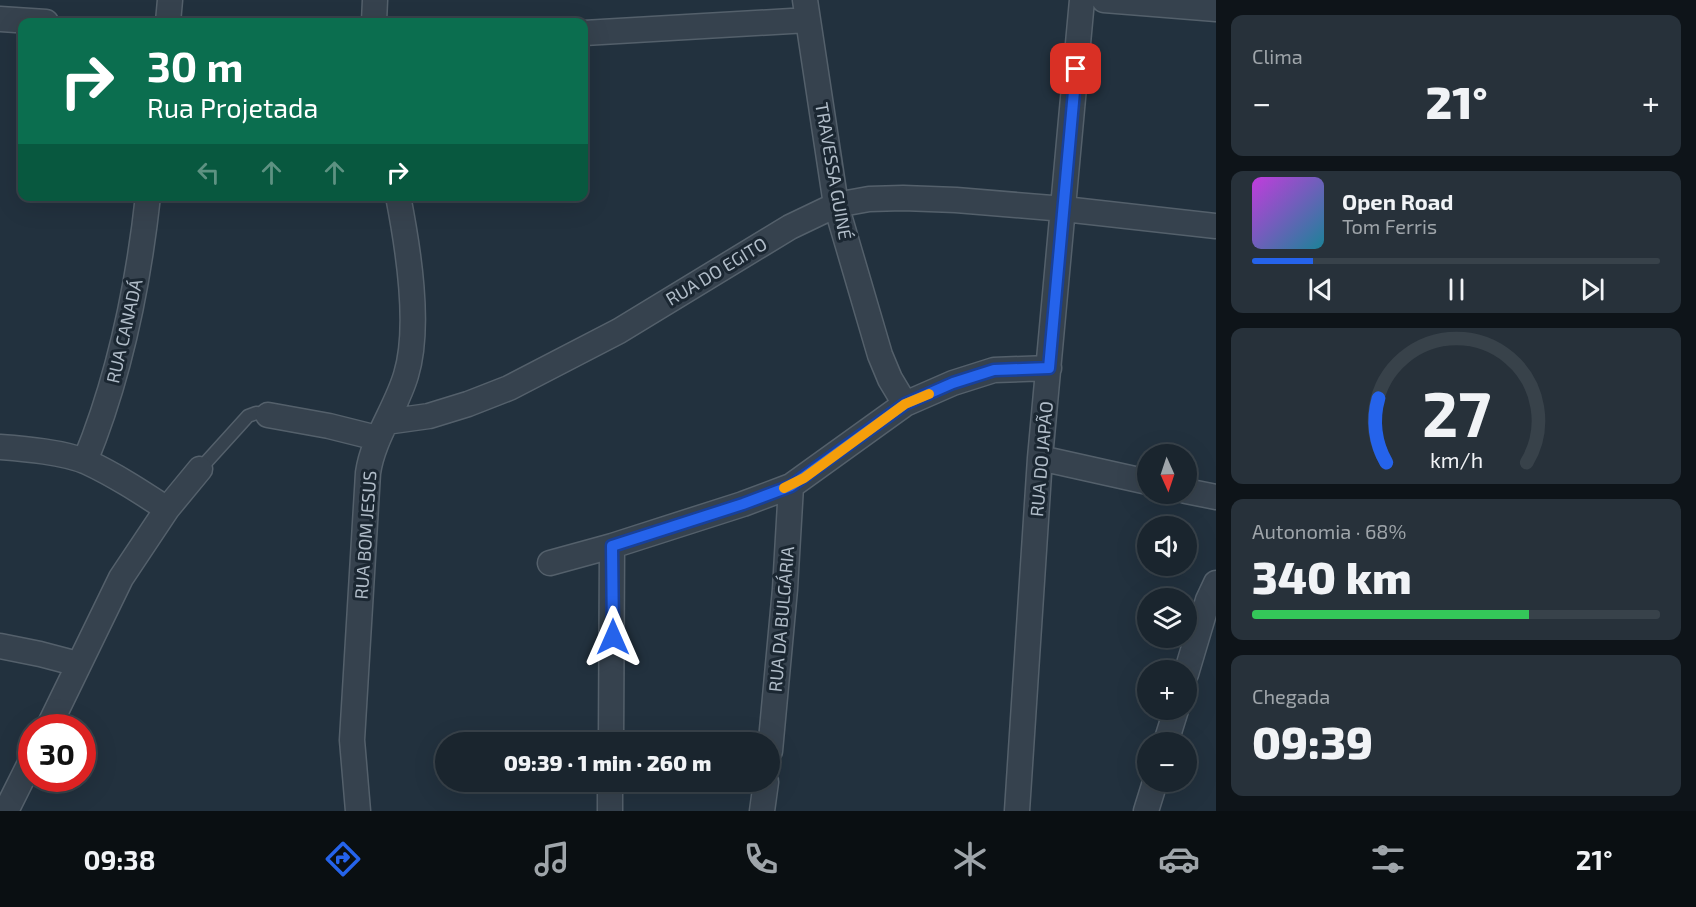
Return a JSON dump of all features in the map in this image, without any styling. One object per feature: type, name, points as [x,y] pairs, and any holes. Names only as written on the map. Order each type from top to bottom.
[{"type":"street","points":[[168,18],[170,0]]},
{"type":"street","points":[[374,18],[375,0]]},
{"type":"street","name":"RUA DO JAPÃO","points":[[1017,811],[1040,458],[1082,0]]},
{"type":"street","points":[[1104,0],[1216,9]]},
{"type":"street","points":[[588,33],[807,10]]},
{"type":"street","name":"TRAVESSA GUINÉ","points":[[807,10],[836,205],[880,356],[905,404]]},
{"type":"street","points":[[0,19],[18,20]]},
{"type":"street","name":"RUA DO EGITO","points":[[382,430],[509,388],[619,331],[780,232],[836,205],[903,198],[1064,208],[1216,226]]},
{"type":"street","name":"RUA CANADÁ","points":[[85,461],[113,385],[133,302],[147,201]]},
{"type":"street","name":"RUA BOM JESUS","points":[[358,811],[352,740],[353,705],[368,473],[370,456],[407,373],[412,338],[405,233],[399,201]]},
{"type":"street","points":[[550,563],[612,546],[743,504],[791,486],[905,404],[953,383],[994,370],[1049,368]]},
{"type":"street","points":[[268,415],[329,426],[382,430]]},
{"type":"street","points":[[0,447],[31,449],[85,461],[130,485],[167,509]]},
{"type":"street","points":[[1040,458],[1137,480]]},
{"type":"street","points":[[55,714],[121,578],[167,509],[200,469]]},
{"type":"street","name":"RUA DA BULGÁRIA","points":[[772,732],[785,589],[791,486]]},
{"type":"street","points":[[1197,493],[1216,497]]},
{"type":"street","points":[[611,732],[612,546]]},
{"type":"street","points":[[1190,660],[1208,600],[1216,583]]},
{"type":"street","points":[[0,646],[78,664]]},
{"type":"street","points":[[6,811],[18,787]]},
{"type":"street","points":[[610,792],[610,811]]},
{"type":"street","points":[[762,811],[765,792]]},
{"type":"street","points":[[1146,811],[1152,792]]},
{"type":"lane","points":[[200,469],[248,416],[256,413],[268,415]]},
{"type":"slow traffic","points":[[784,488],[804,478],[905,404],[929,394]]},
{"type":"route","points":[[613,637],[612,546],[743,504],[791,486],[905,404],[970,376],[994,370],[1049,368],[1076,69]]}]
